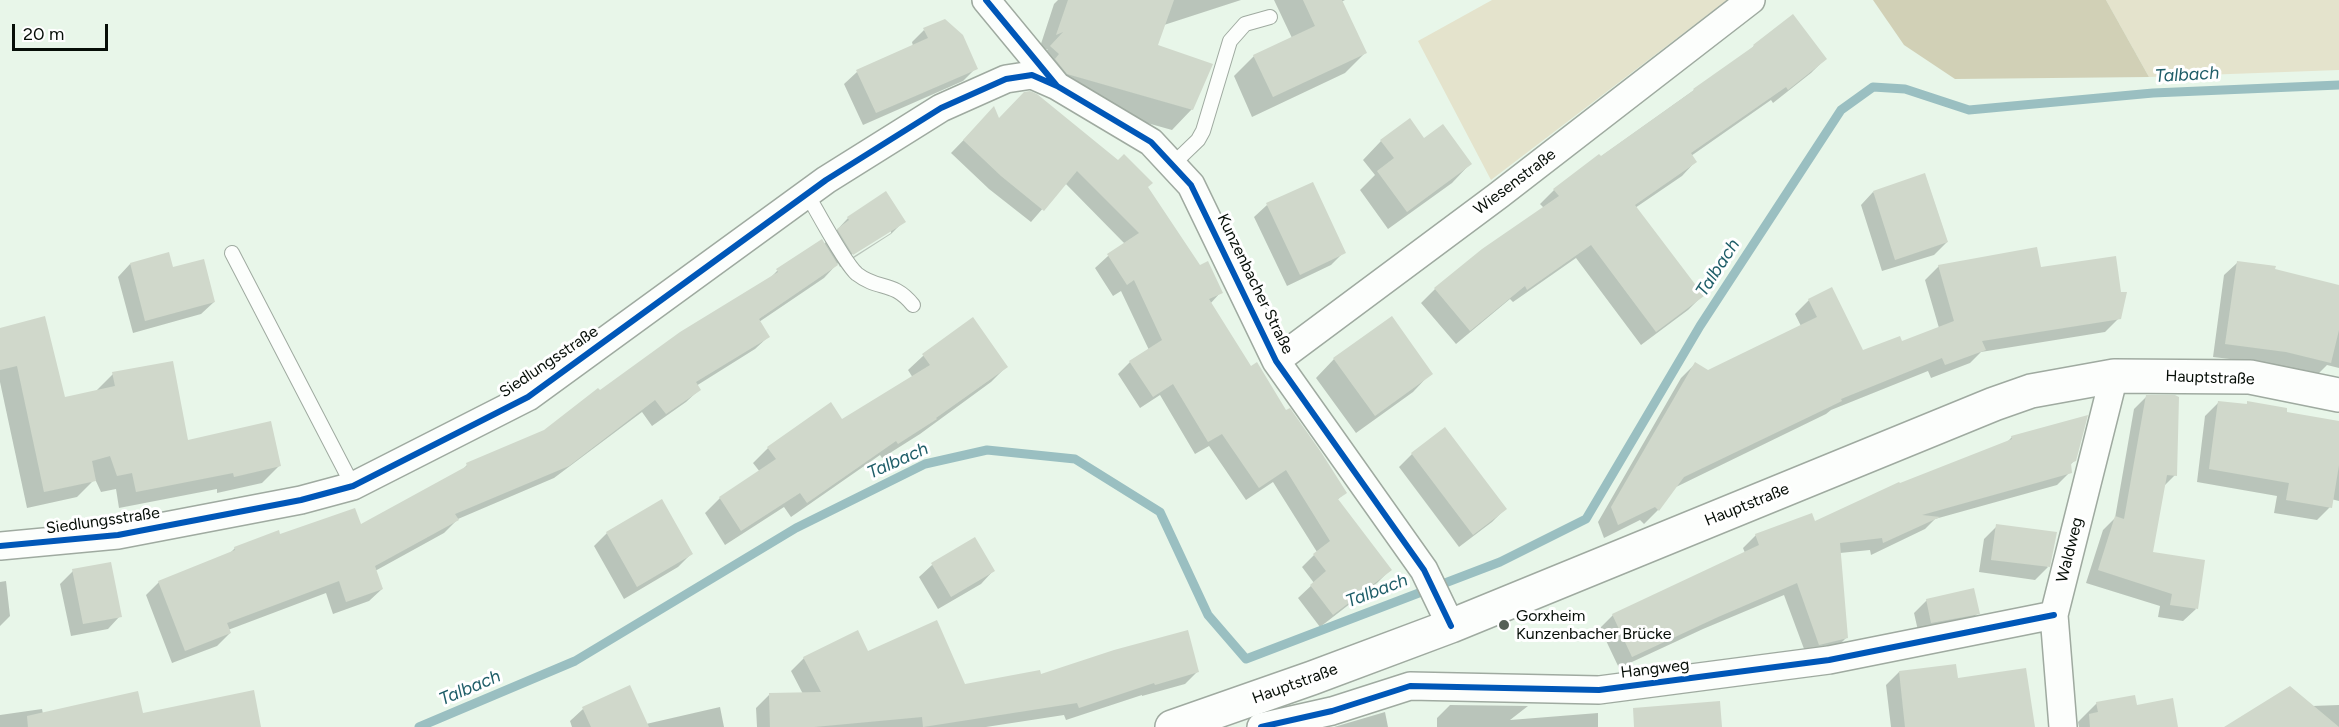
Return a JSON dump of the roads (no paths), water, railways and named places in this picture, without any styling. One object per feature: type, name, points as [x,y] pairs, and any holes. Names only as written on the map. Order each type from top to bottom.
[{"type":"main road","name":"Hauptstraße","points":[[1172,727],[1312,678],[1446,614],[2031,391],[2114,376],[2250,377],[2339,395]]},
{"type":"street","name":"Kunzenbacher Straße","points":[[986,0],[1057,86],[1151,142],[1191,185],[1276,361],[1424,570],[1446,614]]},
{"type":"street","name":"Wiesenstraße","points":[[1276,361],[1499,195],[1751,0]]},
{"type":"street","name":"Siedlungsstraße","points":[[0,546],[118,535],[301,500],[352,486],[528,397],[807,194],[940,108],[1006,79],[1032,75],[1057,86]]},
{"type":"street","name":"Waldweg","points":[[2062,727],[2054,615],[2114,376]]},
{"type":"street","name":"Hangweg","points":[[1261,727],[1332,711],[1410,686],[1599,690],[1829,660],[2054,615]]},
{"type":"lane","points":[[1172,165],[1198,140],[1203,130],[1230,41],[1245,24],[1270,17]]},
{"type":"lane","points":[[807,194],[854,272],[868,282],[903,292],[913,305]]},
{"type":"lane","points":[[232,253],[352,486]]},
{"type":"waterway","name":"Talbach","points":[[419,727],[575,661],[796,528],[925,464],[987,450],[1075,459],[1160,512],[1208,615],[1246,659],[1500,562],[1586,519],[1700,326],[1841,110],[1873,87],[1905,89],[1969,110],[2153,93],[2339,85]]},
{"type":"place","name":"Gorxheim Kunzenbacher Brücke","points":[[1504,625]]}]
